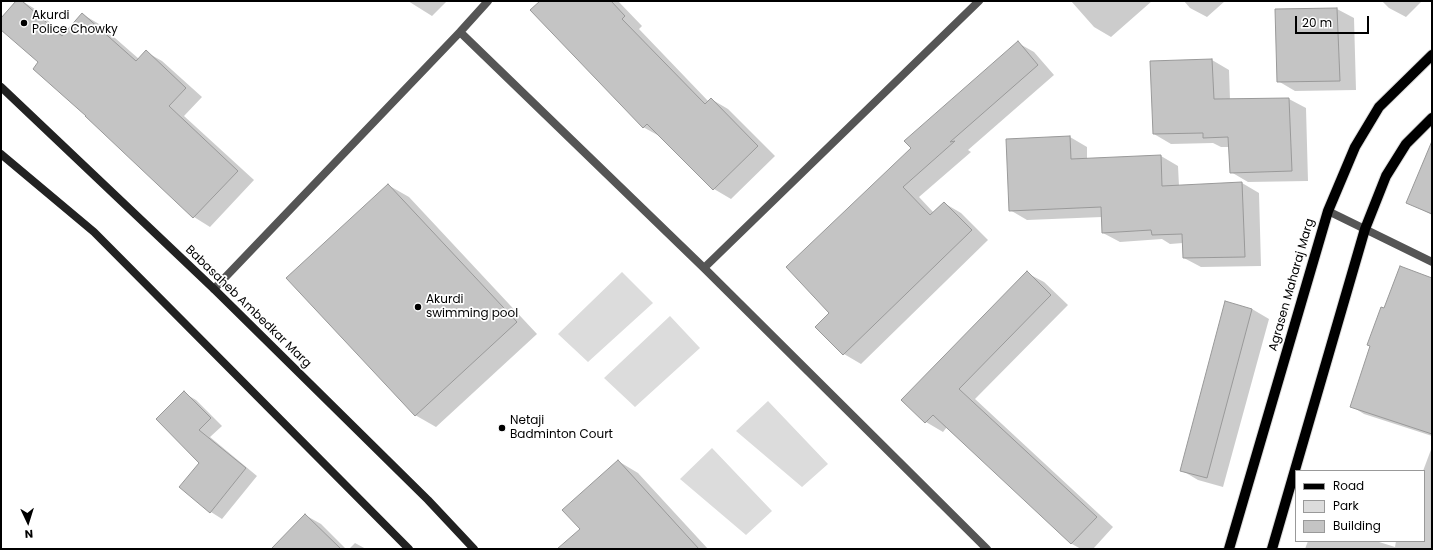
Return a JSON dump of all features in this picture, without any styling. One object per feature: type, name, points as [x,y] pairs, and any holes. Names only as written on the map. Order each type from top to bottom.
[{"type":"main road","name":"Agrasen Maharaj Marg","points":[[1229,549],[1328,211],[1355,147],[1379,107],[1432,55]]},
{"type":"main road","name":"Babasaheb Ambedkar Marg","points":[[1,87],[214,289],[428,500],[474,549]]},
{"type":"main road","points":[[1272,549],[1365,229],[1386,176],[1406,144],[1432,118]]},
{"type":"main road","points":[[1,154],[94,232],[409,549]]},
{"type":"street","points":[[214,289],[488,1]]},
{"type":"street","points":[[704,268],[979,1]]},
{"type":"street","points":[[460,32],[704,268],[987,549]]},
{"type":"street","points":[[1328,211],[1432,262]]},
{"type":"green space","points":[[622,272],[653,303],[588,362],[558,334]]},
{"type":"green space","points":[[670,316],[700,348],[635,407],[604,378]]},
{"type":"green space","points":[[768,401],[828,464],[802,487],[736,431]]},
{"type":"green space","points":[[712,448],[772,511],[746,535],[680,479]]},
{"type":"building","points":[[16,1],[22,1],[62,36],[82,13],[136,61],[146,50],[186,88],[169,106],[238,171],[193,218],[86,116],[33,69],[38,62],[1,30],[1,18]]},
{"type":"building","points":[[540,1],[611,1],[625,16],[622,19],[705,104],[711,98],[758,146],[713,190],[647,124],[643,128],[530,10]]},
{"type":"building","points":[[1337,8],[1340,81],[1277,82],[1275,9]]},
{"type":"building","points":[[1018,41],[1038,65],[950,142],[955,141],[903,187],[930,215],[944,202],[972,230],[843,355],[815,327],[829,313],[786,267],[911,148],[904,141]]},
{"type":"building","points":[[1212,59],[1214,99],[1289,98],[1292,171],[1230,173],[1228,137],[1203,138],[1203,133],[1153,134],[1150,61]]},
{"type":"building","points":[[1070,136],[1071,159],[1161,155],[1162,186],[1242,182],[1245,257],[1183,258],[1182,234],[1152,235],[1151,230],[1102,233],[1101,207],[1009,211],[1006,139]]},
{"type":"building","points":[[1432,141],[1432,214],[1406,203]]},
{"type":"building","points":[[388,184],[517,322],[415,416],[286,278]]},
{"type":"building","points":[[1400,266],[1432,278],[1432,434],[1350,407],[1370,346],[1367,345],[1381,307],[1384,308]]},
{"type":"building","points":[[1027,271],[1051,295],[959,389],[1097,517],[1071,544],[933,415],[925,423],[901,400]]},
{"type":"building","points":[[1225,301],[1252,309],[1207,478],[1180,471]]},
{"type":"building","points":[[184,391],[211,418],[199,430],[246,468],[210,513],[179,487],[199,463],[156,419]]},
{"type":"building","points":[[618,460],[699,549],[557,549],[580,529],[562,510]]},
{"type":"building","points":[[305,514],[341,549],[271,549]]},
{"type":"place","name":"Akurdi Police Chowky","points":[[24,23]]},
{"type":"place","name":"Akurdi swimming pool","points":[[418,307]]},
{"type":"place","name":"Netaji Badminton Court","points":[[502,428]]}]
